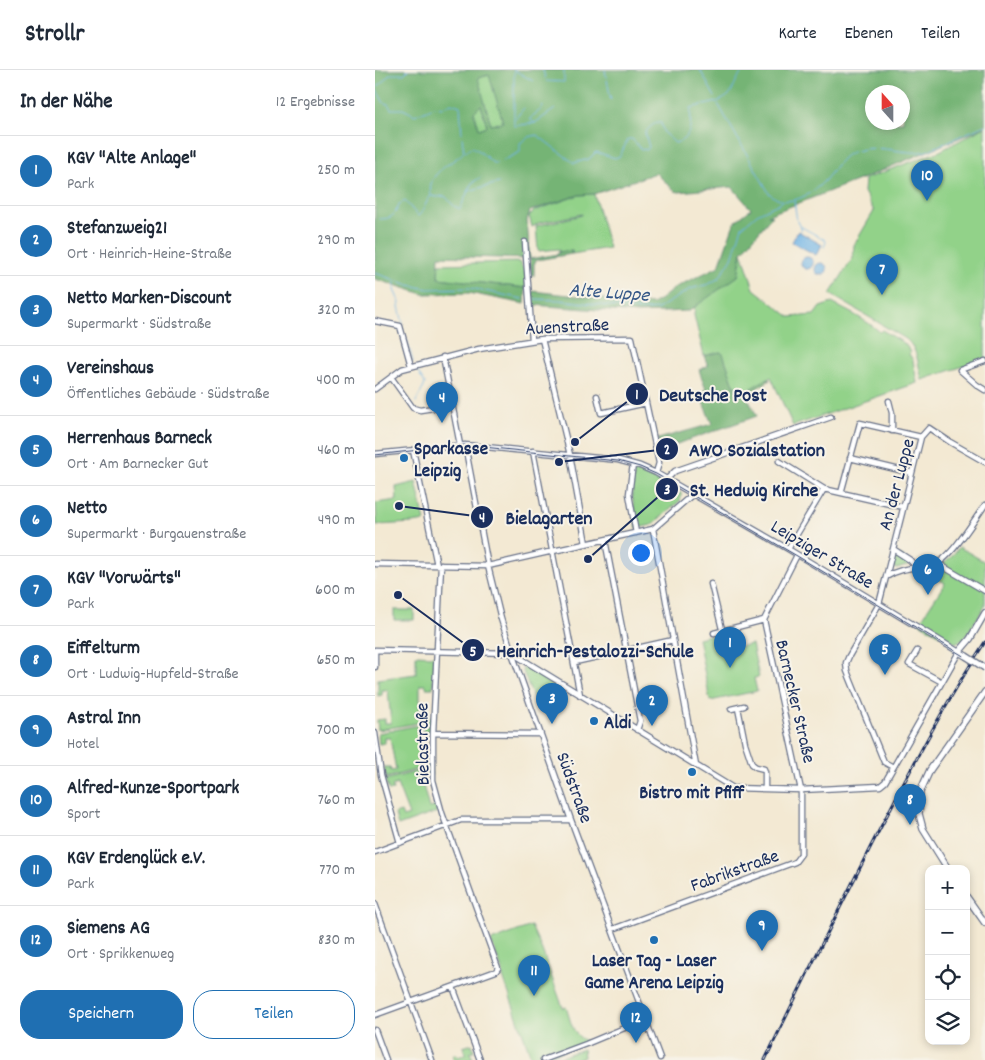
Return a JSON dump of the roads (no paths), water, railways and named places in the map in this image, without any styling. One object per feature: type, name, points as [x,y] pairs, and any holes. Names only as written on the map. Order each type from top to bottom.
[{"type":"main road","points":[[985,613],[970,639],[959,652],[985,668]]},
{"type":"main road","points":[[946,865],[923,829],[919,814],[920,792],[930,770],[985,692]]},
{"type":"main road","points":[[970,902],[985,923]]},
{"type":"street","points":[[525,242],[532,340]]},
{"type":"street","points":[[375,322],[400,326],[411,366]]},
{"type":"street","name":"Auenstraße","points":[[375,389],[402,369],[479,349],[542,339],[632,338],[659,463],[656,473]]},
{"type":"street","points":[[542,339],[570,455],[586,544]]},
{"type":"street","name":"Südstraße","points":[[443,357],[501,619],[571,820],[660,1058]]},
{"type":"street","points":[[985,361],[960,370],[985,390]]},
{"type":"street","points":[[391,377],[413,408],[420,410],[453,405]]},
{"type":"street","points":[[597,396],[601,412],[646,403]]},
{"type":"street","points":[[889,402],[892,414],[892,431]]},
{"type":"street","points":[[667,479],[675,471],[831,417]]},
{"type":"street","points":[[841,493],[860,423],[921,437]]},
{"type":"street","name":"An der Luppe","points":[[893,767],[884,762],[847,671],[846,663],[879,604],[921,437],[929,428],[985,462]]},
{"type":"street","name":"Leipziger Straße","points":[[375,454],[462,445],[618,460],[633,464],[667,479],[959,652]]},
{"type":"street","name":"Bielastraße","points":[[413,450],[439,565],[433,780],[447,826],[498,968],[496,971],[453,987]]},
{"type":"street","points":[[533,451],[580,695]]},
{"type":"street","points":[[850,458],[912,473]]},
{"type":"street","points":[[779,461],[824,489],[903,508]]},
{"type":"street","points":[[633,464],[629,494],[636,533]]},
{"type":"street","points":[[788,549],[824,489]]},
{"type":"street","points":[[375,564],[488,566],[553,552],[653,529],[693,494]]},
{"type":"street","points":[[886,576],[895,571],[937,563],[948,556],[985,504]]},
{"type":"street","points":[[653,529],[696,766]]},
{"type":"street","points":[[605,540],[641,720],[637,730]]},
{"type":"street","points":[[893,549],[910,560],[916,567]]},
{"type":"street","name":"Barnecker Straße","points":[[797,555],[764,620],[801,790]]},
{"type":"street","points":[[937,563],[985,591]]},
{"type":"street","points":[[711,584],[722,629]]},
{"type":"street","name":"Barnecker Straße","points":[[714,633],[722,629],[764,620]]},
{"type":"street","points":[[575,662],[673,640]]},
{"type":"street","points":[[375,667],[375,650],[512,653],[733,788],[801,790],[880,786],[885,782],[959,652]]},
{"type":"street","points":[[917,651],[909,664],[942,682]]},
{"type":"street","points":[[731,709],[744,706]]},
{"type":"street","points":[[738,708],[752,764],[765,772],[765,790]]},
{"type":"street","points":[[375,733],[381,775],[400,842]]},
{"type":"street","points":[[433,733],[540,734]]},
{"type":"street","name":"Fabrikstraße","points":[[613,929],[795,862],[801,854],[801,790]]},
{"type":"street","points":[[375,852],[461,820],[571,820]]},
{"type":"street","points":[[375,904],[432,1060]]},
{"type":"street","points":[[375,1015],[453,987],[480,1060]]},
{"type":"street","points":[[543,1060],[646,1019]]},
{"type":"street","points":[[375,1030],[386,1060]]},
{"type":"water","points":[[798,231],[822,245],[816,255],[792,242]]},
{"type":"water","points":[[807,257],[813,263],[807,269],[801,263]]},
{"type":"water","points":[[819,263],[823,263],[827,269],[823,275],[819,275],[815,271],[815,267]]},
{"type":"waterway","points":[[378,87],[390,74],[404,74],[408,70]]},
{"type":"waterway","points":[[514,70],[514,126],[535,123],[555,109]]},
{"type":"waterway","points":[[514,70],[533,81]]},
{"type":"waterway","points":[[543,70],[545,78]]},
{"type":"waterway","points":[[546,81],[564,82],[564,70]]},
{"type":"waterway","points":[[605,70],[611,100]]},
{"type":"waterway","points":[[700,70],[715,97]]},
{"type":"waterway","points":[[502,161],[520,152],[520,143],[529,137],[537,135],[574,163],[589,159],[596,152],[615,158],[620,156],[628,139],[632,139],[641,149],[647,150],[649,147],[645,133],[656,123],[661,123],[664,133],[675,143],[681,141],[688,134],[691,108],[725,98],[731,93],[741,74]]},
{"type":"waterway","points":[[375,87],[384,103],[388,104],[391,109],[403,109],[415,115],[434,107],[442,108],[451,103],[460,106],[462,133]]},
{"type":"waterway","points":[[718,104],[769,193],[783,201],[807,195],[821,185],[843,158],[851,153],[874,148],[910,152],[927,151],[985,125]]},
{"type":"waterway","points":[[535,123],[530,119],[543,106]]},
{"type":"waterway","points":[[515,119],[524,108]]},
{"type":"waterway","points":[[462,137],[464,152],[472,147],[493,163],[497,163]]},
{"type":"waterway","points":[[431,195],[430,187],[432,180],[441,170],[464,152]]},
{"type":"waterway","points":[[467,192],[472,183],[481,177]]},
{"type":"waterway","points":[[431,196],[445,196],[454,206],[460,209],[468,191],[499,183]]},
{"type":"waterway","points":[[380,219],[393,216],[399,204],[405,201],[418,216],[431,196]]},
{"type":"waterway","points":[[794,200],[800,232]]},
{"type":"waterway","name":"Alte Luppe","points":[[534,299],[560,300],[642,310],[658,309],[690,289],[709,284],[719,278],[732,258],[742,227],[757,214],[782,202]]},
{"type":"waterway","points":[[800,226],[825,240],[824,247]]},
{"type":"waterway","name":"Alte Luppe","points":[[375,273],[409,285],[428,289],[470,288],[523,299]]},
{"type":"waterway","points":[[395,282],[394,290],[400,303],[403,324]]},
{"type":"waterway","points":[[407,340],[413,362]]},
{"type":"waterway","points":[[416,369],[425,383],[416,402]]},
{"type":"tram line","points":[[375,455],[464,445],[618,461],[640,467],[656,474],[797,556],[985,669]]},
{"type":"railway","points":[[765,1060],[912,768],[954,692],[985,642]]},
{"type":"place","name":"Alfred-Kunze-Sportpark","points":[[927,201]]},
{"type":"place","name":"KGV \"Vorwärts\"","points":[[882,295]]},
{"type":"place","name":"Vereinshaus","points":[[442,423]]},
{"type":"place","name":"Deutsche Post","points":[[575,442]]},
{"type":"place","name":"Sparkasse Leipzig","points":[[404,458]]},
{"type":"place","name":"AWO Sozialstation","points":[[559,462]]},
{"type":"place","name":"Bielagarten","points":[[399,506]]},
{"type":"place","name":"St. Hedwig Kirche","points":[[588,559]]},
{"type":"place","name":"Heinrich-Pestalozzi-Schule","points":[[398,595]]},
{"type":"place","name":"Netto","points":[[928,595]]},
{"type":"place","name":"KGV \"Alte Anlage\"","points":[[730,668]]},
{"type":"place","name":"Herrenhaus Barneck","points":[[885,675]]},
{"type":"place","name":"Aldi","points":[[594,721]]},
{"type":"place","name":"Netto Marken-Discount","points":[[552,724]]},
{"type":"place","name":"Stefanzweig21","points":[[652,726]]},
{"type":"place","name":"Bistro mit Pfiff","points":[[692,772]]},
{"type":"place","name":"Eiffelturm","points":[[910,825]]},
{"type":"place","name":"Laser Tag - Laser Game Arena Leipzig","points":[[654,940]]},
{"type":"place","name":"Astral Inn","points":[[762,951]]},
{"type":"place","name":"KGV Erdenglück e.V.","points":[[534,996]]},
{"type":"place","name":"Siemens AG","points":[[636,1043]]}]
